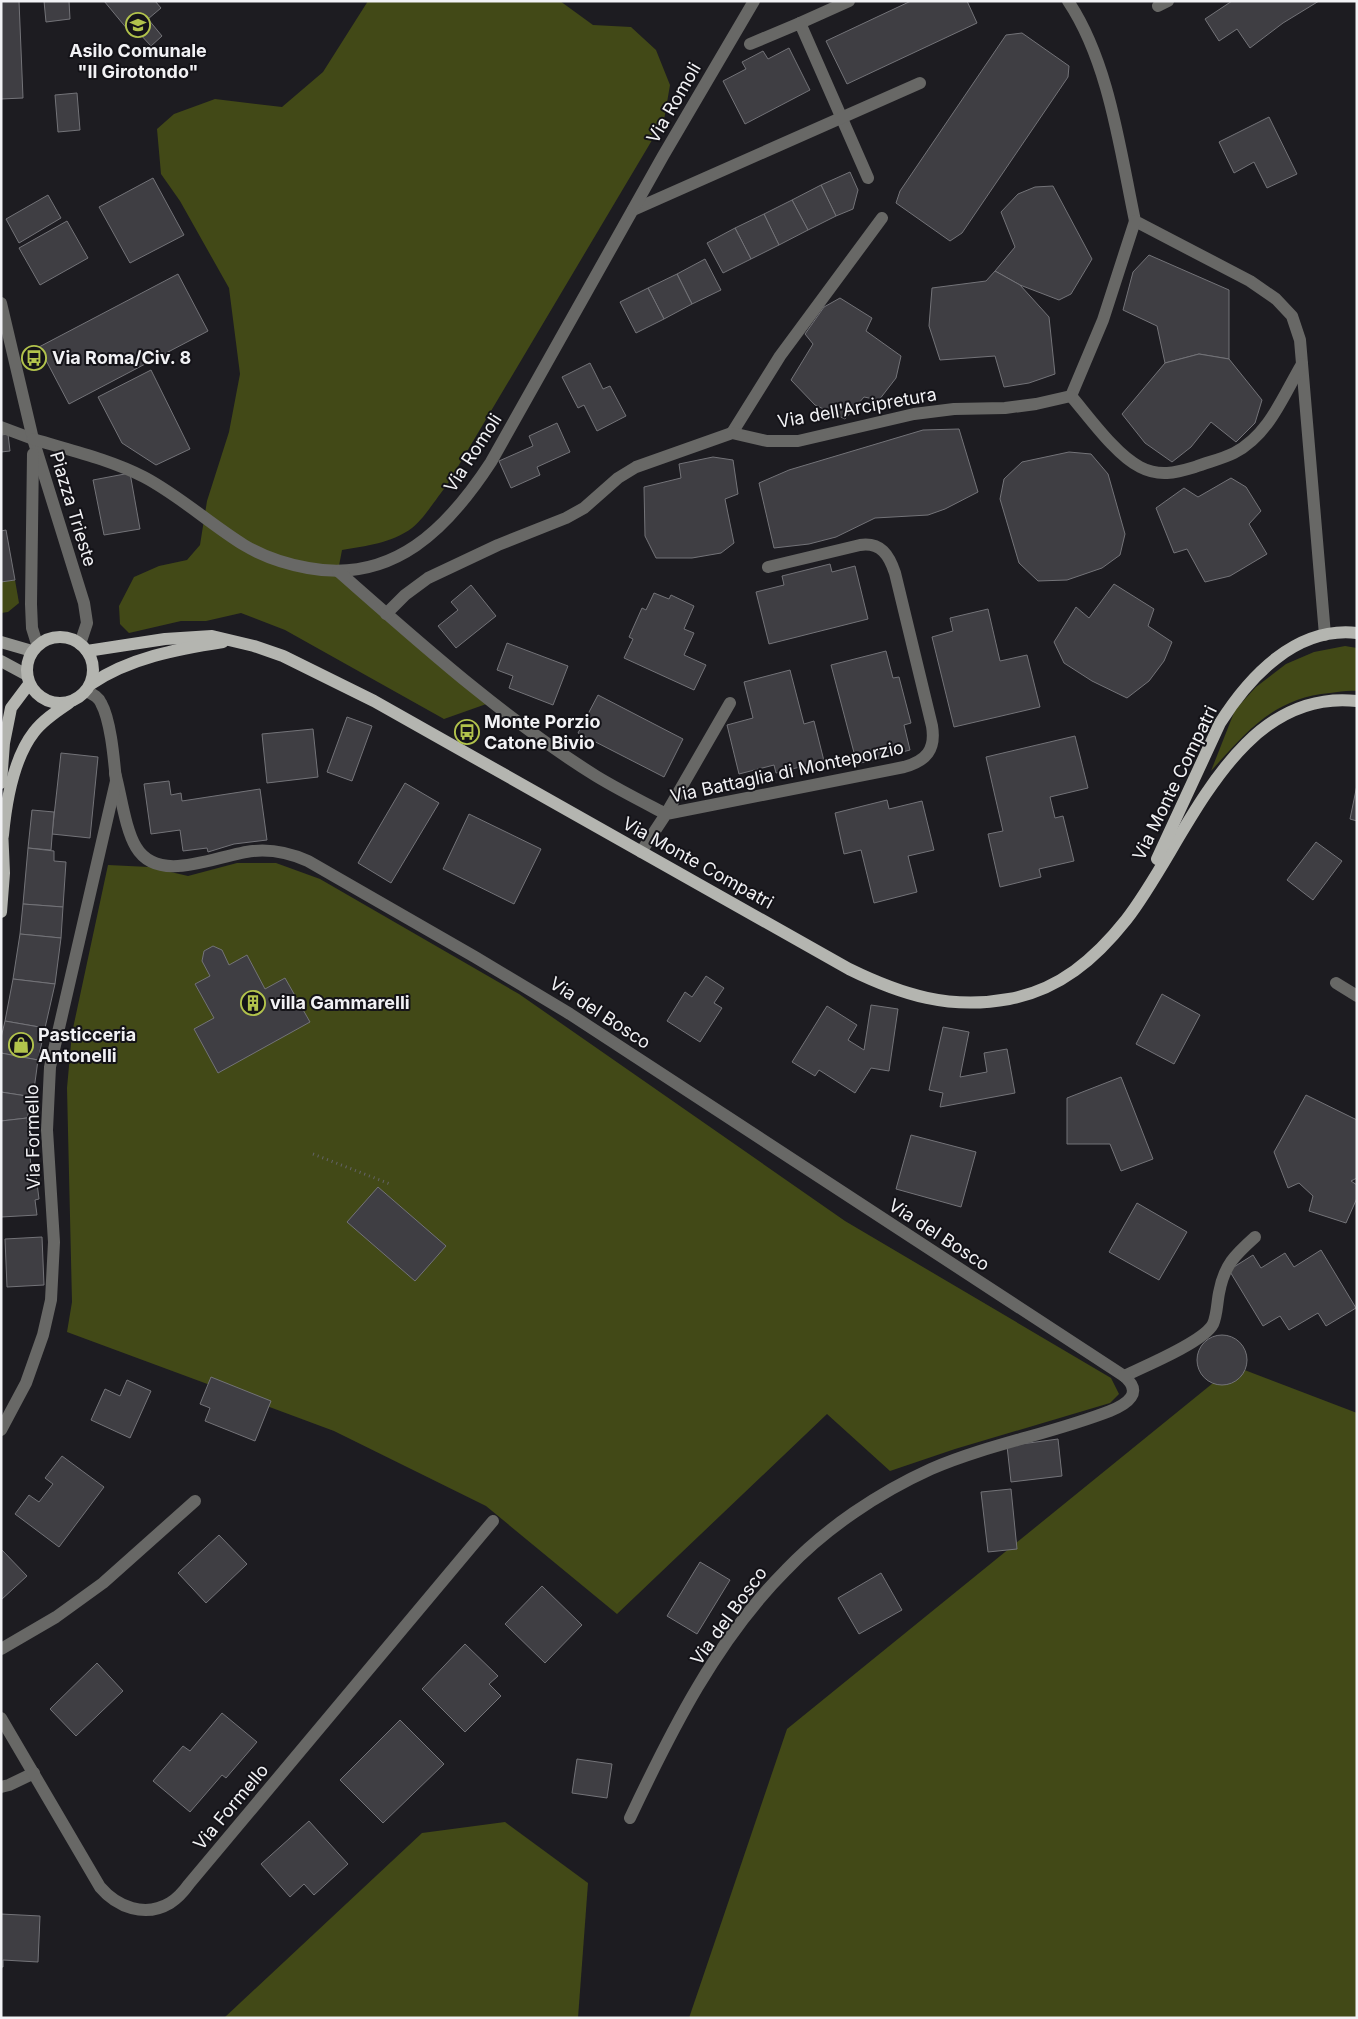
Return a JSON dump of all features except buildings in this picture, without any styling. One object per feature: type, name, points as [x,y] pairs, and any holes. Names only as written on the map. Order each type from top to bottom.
[{"type":"main road","name":"Via Monte Compatri","points":[[1137,905],[1204,755],[1230,707],[1254,678],[1276,659],[1301,643],[1325,635],[1357,633]]},
{"type":"main road","name":"Via Monte Compatri","points":[[84,648],[212,636],[235,640],[282,656],[356,691],[864,976],[928,999],[975,1004],[1006,1000],[1036,992],[1060,982],[1103,946],[1137,905],[1188,822],[1231,759],[1254,736],[1281,717],[1305,706],[1336,701],[1357,701]]},
{"type":"main road","points":[[3,835],[6,805],[25,746],[34,732],[50,716],[74,700],[88,688],[94,668],[84,648],[62,637],[52,638],[35,648],[26,664],[28,679],[35,692],[43,699],[53,703],[64,703],[74,700]]},
{"type":"main road","name":"Via Monte Compatri","points":[[88,688],[104,675],[150,658],[184,648],[235,640]]},
{"type":"main road","points":[[1,642],[35,648]]},
{"type":"main road","points":[[1,661],[28,679]]},
{"type":"main road","points":[[1,783],[4,743],[11,708],[28,679]]},
{"type":"main road","points":[[1,818],[4,882],[1,912]]},
{"type":"street","name":"Via Romoli","points":[[1,427],[117,466],[145,478],[178,498],[244,545],[266,556],[297,566],[338,571],[374,567],[406,553],[433,533],[462,503],[491,462],[754,1]]},
{"type":"street","points":[[750,44],[849,1]]},
{"type":"street","points":[[1068,1],[1089,39],[1101,70],[1135,221],[1103,320],[1071,396],[1106,437],[1133,463],[1153,472],[1168,474],[1225,457],[1252,442],[1267,425],[1302,364]]},
{"type":"street","points":[[800,23],[868,178]]},
{"type":"street","points":[[634,210],[920,83]]},
{"type":"street","points":[[386,614],[405,595],[428,578],[498,545],[566,518],[584,508],[618,478],[636,466],[732,433],[780,356],[882,218]]},
{"type":"street","points":[[1135,221],[1250,281],[1276,299],[1292,316],[1300,340],[1325,635]]},
{"type":"street","points":[[1,303],[33,439]]},
{"type":"street","name":"Via dell'Arcipretura","points":[[732,433],[767,441],[798,441],[914,414],[942,410],[1005,408],[1036,404],[1071,396]]},
{"type":"street","name":"Piazza Trieste","points":[[33,439],[31,604],[35,648]]},
{"type":"street","name":"Piazza Trieste","points":[[33,439],[84,603],[87,623],[84,648]]},
{"type":"street","name":"Via Battaglia di Monteporzio","points":[[641,852],[666,814],[904,767],[916,764],[927,756],[933,739],[932,726],[895,573],[887,554],[875,545],[860,544],[768,567]]},
{"type":"street","points":[[338,571],[386,614],[492,702],[543,740],[595,775],[666,814],[730,704]]},
{"type":"street","points":[[88,688],[101,702],[110,735],[116,777]]},
{"type":"street","name":"Via del Bosco","points":[[116,777],[134,844],[139,852],[148,859],[168,866],[194,865],[224,856],[253,851],[285,852],[308,861],[475,956],[578,1019],[1124,1376],[1132,1384],[1133,1390],[1130,1399],[1122,1406],[1096,1417],[965,1456],[914,1477],[859,1510],[798,1558],[755,1604],[718,1656],[671,1736],[630,1818]]},
{"type":"street","name":"Via Formello","points":[[1,1430],[26,1383],[38,1351],[50,1308],[54,1242],[47,1130],[50,1067],[116,777]]},
{"type":"street","points":[[1336,983],[1357,996]]},
{"type":"street","points":[[1124,1376],[1188,1344],[1208,1330],[1213,1324],[1221,1282],[1228,1263],[1255,1237]]},
{"type":"street","points":[[1,1649],[56,1617],[104,1583],[195,1501]]},
{"type":"street","name":"Via Formello","points":[[1,1718],[100,1887],[112,1900],[137,1910],[154,1909],[170,1903],[189,1884],[493,1521]]},
{"type":"street","points":[[1,1787],[9,1786],[34,1773]]},
{"type":"path","points":[[313,1154],[390,1184]]},
{"type":"green space","points":[[368,1],[560,1],[593,25],[631,27],[656,50],[670,85],[664,120],[447,485],[421,519],[404,533],[378,543],[342,550],[338,571],[492,702],[444,719],[285,630],[241,613],[206,621],[181,621],[129,633],[120,624],[119,606],[134,577],[159,566],[187,560],[200,545],[207,501],[229,432],[240,374],[229,288],[180,201],[161,174],[157,129],[174,114],[215,99],[282,107],[323,72]]},
{"type":"green space","points":[[15,580],[19,603],[8,612],[1,613],[1,582]]},
{"type":"green space","points":[[1345,646],[1357,648],[1357,691],[1310,696],[1277,709],[1250,730],[1211,771],[1235,710],[1256,687],[1286,664],[1314,652]]},
{"type":"green space","points":[[237,863],[276,863],[320,879],[519,994],[845,1221],[1111,1378],[1119,1394],[1110,1403],[955,1449],[890,1471],[827,1414],[617,1614],[486,1506],[334,1431],[67,1332],[72,1302],[67,1088],[72,1033],[108,865],[149,867],[188,876]]},
{"type":"green space","points":[[1234,1366],[1357,1413],[1357,2018],[689,2018],[787,1729]]},
{"type":"green space","points":[[505,1822],[588,1883],[578,2018],[224,2018],[422,1833]]},
{"type":"place","name":"Asilo Comunale \"Il Girotondo\"","points":[[138,25]]},
{"type":"place","name":"Via Roma/Civ. 8","points":[[34,358]]},
{"type":"place","name":"Monte Porzio Catone Bivio","points":[[467,732]]},
{"type":"place","name":"villa Gammarelli","points":[[253,1003]]},
{"type":"place","name":"Pasticceria Antonelli","points":[[21,1045]]}]
